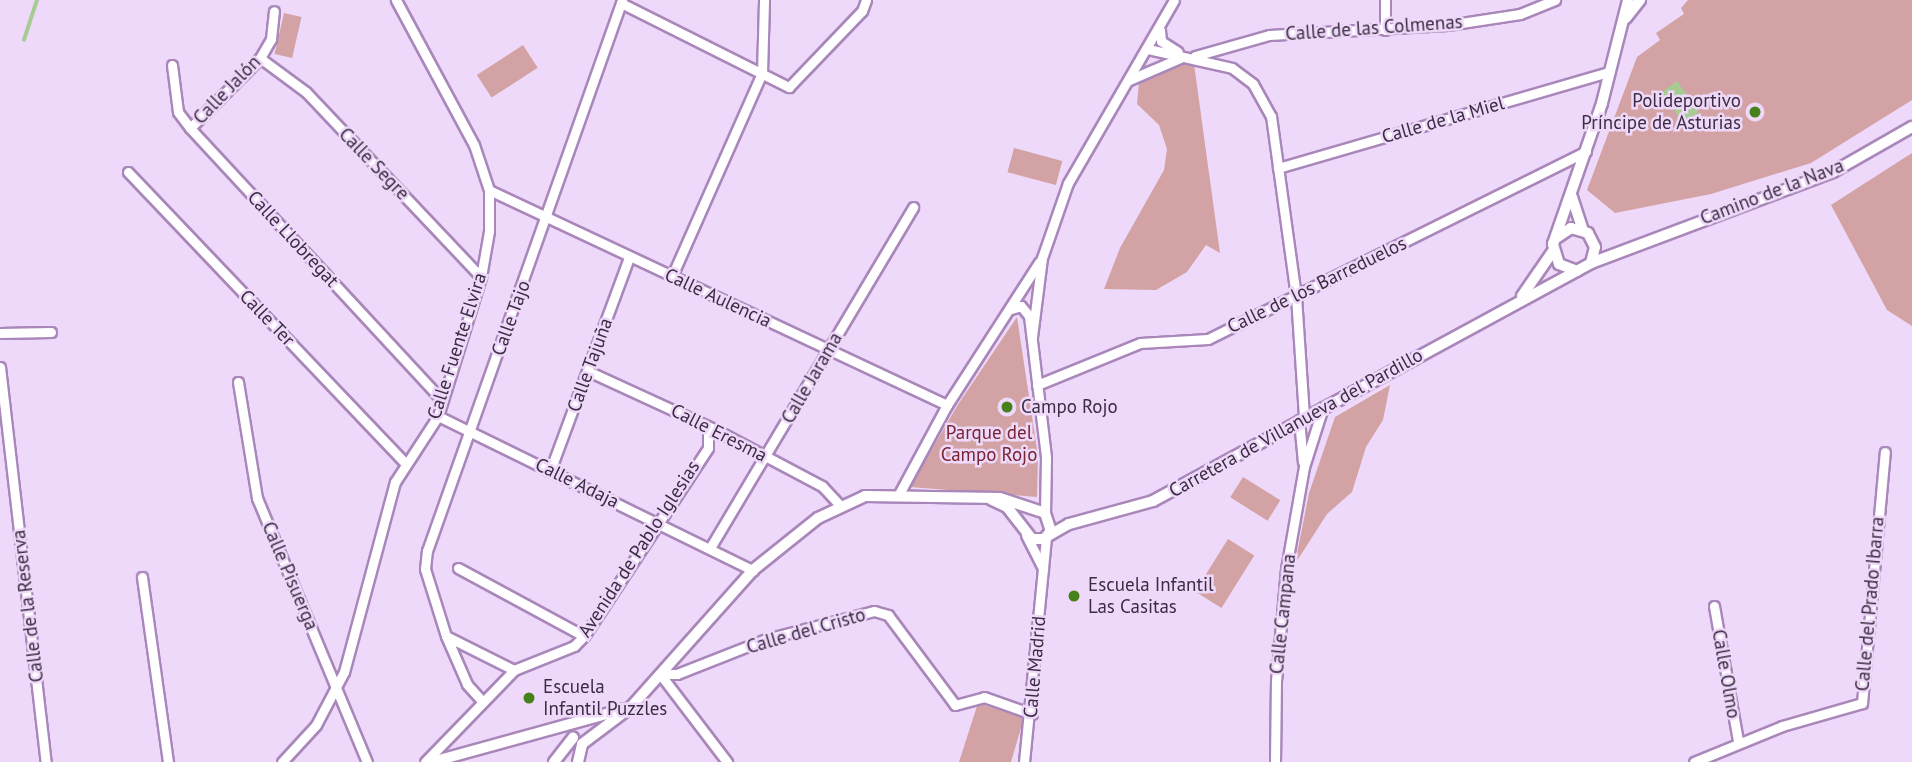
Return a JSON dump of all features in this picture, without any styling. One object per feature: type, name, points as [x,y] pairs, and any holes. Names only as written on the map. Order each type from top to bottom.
[{"type":"street","name":"Calle Fuente Elvira","points":[[282,762],[316,725],[337,689],[395,482],[438,416],[481,277],[489,231],[489,190],[474,145],[396,0]]},
{"type":"street","points":[[672,276],[762,73],[764,0]]},
{"type":"street","points":[[622,1],[789,87],[862,11],[866,0]]},
{"type":"street","points":[[1032,337],[1042,258],[1068,183],[1126,81],[1160,29],[1174,0]]},
{"type":"street","points":[[1385,0],[1385,30]]},
{"type":"street","name":"Calle de las Colmenas","points":[[1126,81],[1163,62],[1269,35],[1385,30],[1520,14],[1555,0]]},
{"type":"street","points":[[1594,241],[1591,263],[1577,271],[1564,268],[1553,251],[1586,151],[1625,20],[1628,0]]},
{"type":"street","points":[[1625,20],[1640,0]]},
{"type":"street","name":"Calle Tajo","points":[[484,702],[467,684],[446,636],[425,569],[470,432],[622,1]]},
{"type":"street","name":"Calle Jalón","points":[[190,128],[260,58],[271,39],[274,11]]},
{"type":"street","points":[[1160,29],[1161,41],[1190,56]]},
{"type":"street","points":[[1229,46],[1232,68]]},
{"type":"street","points":[[1148,49],[1190,56],[1232,68],[1264,100],[1271,116],[1296,296],[1304,467]]},
{"type":"street","points":[[1148,49],[1163,62]]},
{"type":"street","name":"Calle Segre","points":[[260,58],[306,92],[481,277]]},
{"type":"street","name":"Calle Llobregat","points":[[172,65],[178,112],[190,128],[442,400]]},
{"type":"street","name":"Calle de la Miel","points":[[1278,168],[1609,72]]},
{"type":"street","name":"Camino de la Nava","points":[[1591,263],[1627,247],[1833,172],[1912,127]]},
{"type":"street","name":"Calle de los Barreduelos","points":[[1037,385],[1140,343],[1208,339],[1586,151]]},
{"type":"street","name":"Calle Ter","points":[[128,172],[405,464]]},
{"type":"street","name":"Calle Aulencia","points":[[489,190],[629,258],[947,404]]},
{"type":"street","points":[[1572,193],[1583,230],[1594,241],[1608,248],[1627,247]]},
{"type":"street","name":"Calle Jarama","points":[[710,548],[912,207]]},
{"type":"street","points":[[1556,237],[1572,228],[1583,230]]},
{"type":"street","name":"Carretera de Villanueva del Pardillo","points":[[1516,303],[1553,251]]},
{"type":"street","name":"Calle Tajuña","points":[[550,471],[590,372],[629,258]]},
{"type":"street","points":[[899,494],[947,404],[1042,258]]},
{"type":"street","name":"Carretera de Villanueva del Pardillo","points":[[1047,537],[1069,524],[1153,501],[1577,271]]},
{"type":"street","points":[[992,500],[1007,508],[1034,540],[1047,537],[1052,526],[1044,513],[1046,457],[1032,337],[1027,311],[1018,306],[1010,310]]},
{"type":"street","points":[[0,333],[51,332]]},
{"type":"street","name":"Calle de la Reserva","points":[[0,368],[46,762]]},
{"type":"street","name":"Calle Eresma","points":[[590,372],[822,486],[840,506]]},
{"type":"street","name":"Calle Pisuerga","points":[[238,382],[257,498],[367,762]]},
{"type":"street","points":[[1304,467],[1323,407]]},
{"type":"street","name":"Calle Adaja","points":[[438,416],[753,570]]},
{"type":"street","name":"Avenida de Pablo Iglesias","points":[[425,762],[514,670],[574,646],[584,636],[708,448],[708,429]]},
{"type":"street","name":"Calle del Prado Ibarra","points":[[1694,762],[1738,741],[1862,703],[1885,452]]},
{"type":"street","name":"Calle Campana","points":[[1275,762],[1278,641],[1304,467]]},
{"type":"street","points":[[553,730],[575,738],[593,737],[631,707],[753,570],[787,540],[840,506],[864,496],[899,494],[1019,502],[1069,524]]},
{"type":"street","points":[[1044,513],[1024,513],[1023,529],[1044,571]]},
{"type":"street","name":"Calle Madrid","points":[[1024,762],[1032,714],[1047,537]]},
{"type":"street","points":[[458,568],[584,636]]},
{"type":"street","points":[[142,577],[169,762]]},
{"type":"street","name":"Calle Olmo","points":[[1714,606],[1738,741]]},
{"type":"street","name":"Calle del Cristo","points":[[660,674],[677,674],[766,639],[874,611],[888,615],[946,698],[955,705],[984,697],[1032,714]]},
{"type":"street","points":[[446,636],[514,670]]},
{"type":"street","points":[[660,674],[727,762]]},
{"type":"street","points":[[432,762],[631,707]]},
{"type":"street","points":[[579,722],[592,726],[593,737]]},
{"type":"street","points":[[556,760],[576,762],[575,738],[579,722]]},
{"type":"street","points":[[556,760],[575,738]]},
{"type":"green space","name":"Polideportivo Príncipe de Asturias","points":[[1688,0],[1912,0],[1912,100],[1811,163],[1711,194],[1615,213],[1587,190],[1637,57],[1660,40],[1656,33],[1684,14],[1681,8]]},
{"type":"green space","points":[[284,13],[302,17],[292,58],[275,54]]},
{"type":"green space","points":[[523,45],[538,68],[492,98],[477,75]]},
{"type":"green space","points":[[1194,64],[1220,253],[1206,245],[1187,272],[1156,290],[1104,289],[1120,248],[1164,170],[1167,149],[1159,125],[1137,104],[1139,82],[1169,65]]},
{"type":"green space","points":[[1014,148],[1062,161],[1056,185],[1008,172]]},
{"type":"green space","points":[[1912,153],[1912,326],[1887,310],[1831,205]]},
{"type":"green space","name":"Parque del Campo Rojo","points":[[1017,317],[1038,456],[1037,497],[910,487],[957,406]]},
{"type":"green space","points":[[1390,385],[1383,420],[1366,447],[1352,492],[1327,514],[1295,564],[1309,493],[1335,417]]},
{"type":"green space","points":[[1243,477],[1280,500],[1268,521],[1230,497]]},
{"type":"green space","points":[[1228,539],[1254,555],[1221,608],[1195,592]]},
{"type":"green space","points":[[978,703],[1024,718],[1011,762],[959,762]]},
{"type":"shaded area","points":[[1677,81],[1699,112],[1683,123],[1661,92]]},
{"type":"waterway","points":[[24,40],[37,0]]},
{"type":"place","name":"Polideportivo Príncipe de Asturias","points":[[1755,112]]},
{"type":"place","name":"Campo Rojo","points":[[1007,407]]},
{"type":"place","name":"Escuela Infantil Las Casitas","points":[[1074,596]]},
{"type":"place","name":"Escuela Infantil Puzzles","points":[[529,698]]}]
